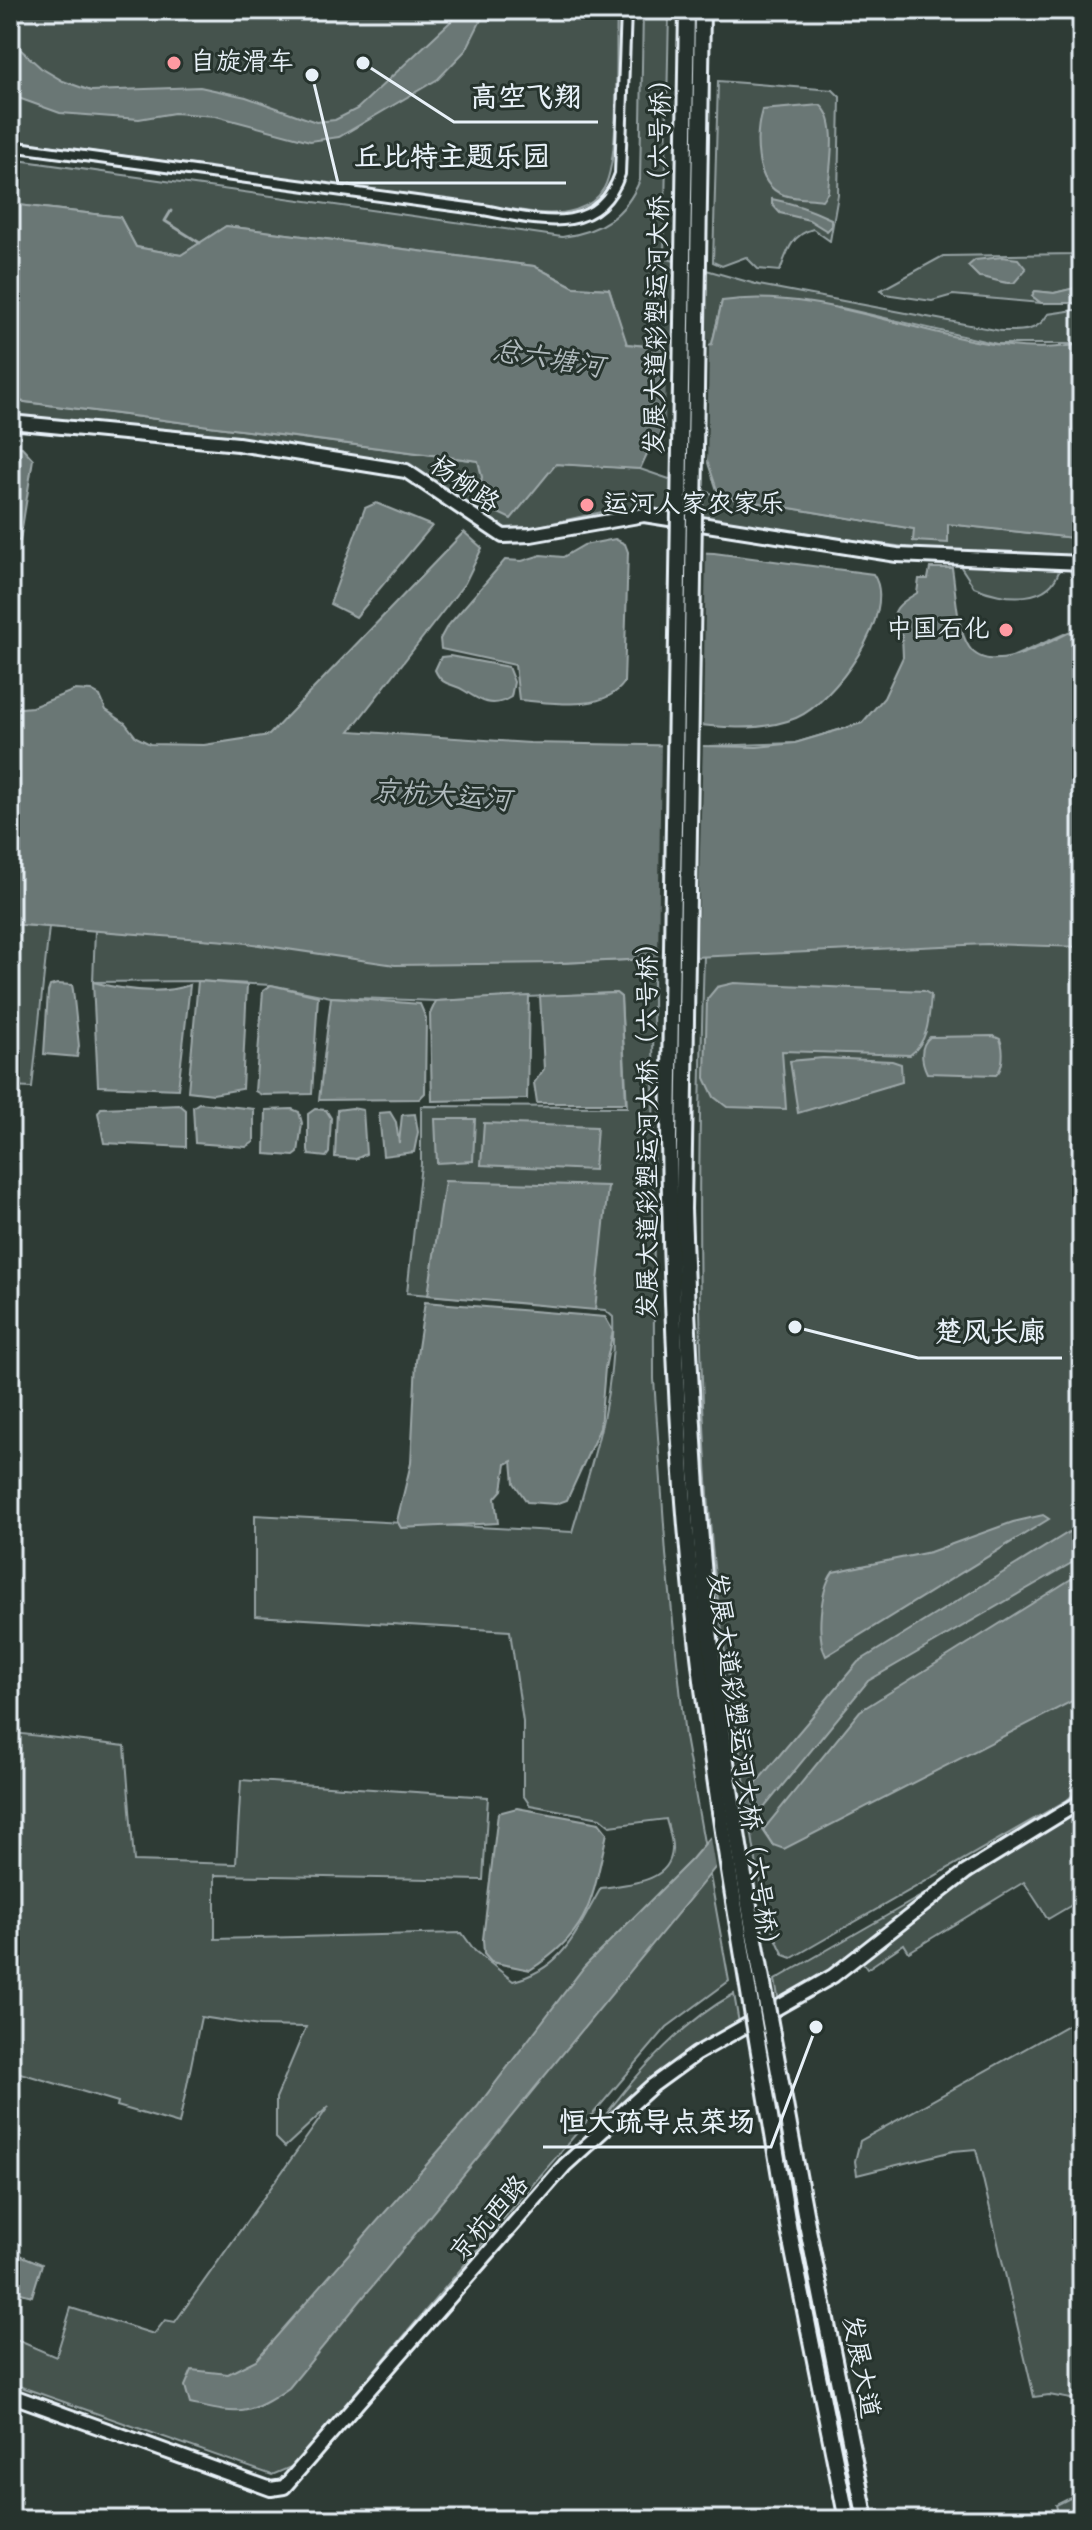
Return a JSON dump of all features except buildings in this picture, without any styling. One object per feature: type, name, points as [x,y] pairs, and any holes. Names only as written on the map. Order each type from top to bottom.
[{"type":"main road","name":"发展大道彩塑运河大桥（六号桥）","points":[[687,10],[669,1105],[671,1288],[680,1468],[694,1605],[733,1883],[789,2231]]},
{"type":"main road","name":"发展大道彩塑运河大桥（六号桥）","points":[[702,10],[683,1209],[687,1321],[694,1452],[711,1642],[750,1908],[807,2224]]},
{"type":"main road","name":"发展大道","points":[[807,2224],[866,2520]]},
{"type":"main road","name":"发展大道","points":[[789,2231],[847,2520]]},
{"type":"street","points":[[10,146],[483,210],[555,223],[574,220],[610,196],[620,174],[626,10]]},
{"type":"street","name":"杨柳路","points":[[10,422],[238,444],[406,471],[503,536],[531,535],[644,515],[897,555],[1082,563]]},
{"type":"street","name":"京杭西路","points":[[10,2395],[271,2489],[284,2487],[565,2165],[652,2086],[696,2054],[833,1976],[966,1872],[1082,1801]]},
{"type":"shaded area","points":[[10,10],[617,10],[615,129],[609,173],[604,188],[584,207],[567,212],[539,213],[10,140]]},
{"type":"shaded area","points":[[643,10],[669,10],[664,258],[759,285],[1001,331],[1028,330],[1039,325],[1048,314],[1082,309],[1082,344],[997,344],[842,308],[722,301],[712,344],[696,351],[626,344],[609,289],[574,287],[534,266],[226,226],[181,255],[136,247],[120,217],[10,204],[10,159],[562,237],[576,235],[599,226],[619,213],[640,180]]},
{"type":"shaded area","points":[[718,81],[833,90],[840,97],[838,195],[830,241],[813,229],[800,235],[791,245],[780,271],[758,269],[746,257],[722,266],[713,262]]},
{"type":"shaded area","points":[[1082,226],[1080,287],[1054,293],[1035,291],[1032,296],[1041,303],[953,295],[932,301],[885,294],[881,290],[943,256],[1076,254]]},
{"type":"shaded area","points":[[10,400],[479,461],[482,477],[478,503],[556,464],[640,469],[719,496],[914,529],[914,541],[948,524],[1082,539],[1082,557],[948,553],[620,508],[512,532],[490,522],[413,468],[10,418]]},
{"type":"shaded area","points":[[959,564],[1060,567],[1047,588],[1025,596],[1012,596],[974,587]]},
{"type":"shaded area","points":[[1070,570],[1082,570],[1082,604]]},
{"type":"shaded area","points":[[1082,626],[1082,1787],[1067,1800],[792,1958],[784,1955],[774,1934],[755,1856],[718,1598],[705,1446],[699,1246],[711,746],[795,743],[862,723]]},
{"type":"shaded area","points":[[10,924],[49,927],[32,1088],[10,1087]]},
{"type":"shaded area","points":[[95,930],[559,963],[653,959],[654,1379],[666,1554],[685,1737],[729,1981],[667,2027],[300,2458],[291,2467],[272,2475],[10,2383],[10,2337],[56,2357],[71,2308],[154,2334],[165,2320],[175,2322],[329,2106],[285,2147],[276,2138],[276,2098],[306,2027],[259,2026],[201,2017],[179,2124],[10,2070],[10,1787],[14,1733],[125,1746],[134,1861],[236,1864],[241,1780],[488,1797],[483,1880],[215,1875],[215,1939],[462,1933],[475,1951],[513,1981],[531,1975],[557,1957],[576,1933],[601,1888],[645,1880],[663,1870],[672,1850],[666,1819],[610,1826],[600,1818],[530,1805],[523,1795],[523,1722],[510,1631],[255,1616],[255,1515],[572,1532],[607,1399],[613,1317],[605,1310],[407,1293],[421,1164],[421,1106],[627,1107],[621,997],[616,993],[436,1001],[331,997],[271,985],[198,981],[93,982]]},
{"type":"shaded area","points":[[1082,1810],[1082,1899],[1048,1919],[1024,1882],[909,1952],[904,1944],[867,1969],[862,1962],[998,1858]]},
{"type":"shaded area","points":[[947,1881],[836,1969],[786,1997],[778,1997],[775,1980]]},
{"type":"shaded area","points":[[734,1994],[739,2023],[683,2054],[592,2133],[622,2094],[674,2038],[693,2021]]},
{"type":"shaded area","points":[[1082,2017],[1082,2401],[1049,2395],[1034,2397],[976,2149],[953,2151],[857,2175],[855,2161],[860,2141]]},
{"type":"shaded area","points":[[1082,2492],[1082,2520],[1060,2520],[1056,2505]]},
{"type":"water","points":[[463,10],[486,10],[466,50],[438,79],[339,137],[310,141],[216,116],[174,113],[139,119],[60,113],[10,95],[10,40],[41,68],[63,81],[91,91],[200,87],[246,97],[316,122],[335,120],[357,109]]},
{"type":"water","points":[[820,105],[826,112],[832,133],[828,192],[822,200],[784,195],[766,181],[762,170],[758,132],[762,110]]},
{"type":"water","points":[[772,199],[831,219],[831,227],[827,231],[809,220],[780,213],[772,204]]},
{"type":"water","name":"总六塘河","points":[[10,204],[120,217],[136,247],[181,255],[226,226],[534,266],[574,287],[609,289],[627,344],[696,351],[712,344],[722,301],[767,299],[813,303],[993,344],[1038,348],[1082,344],[1082,539],[948,524],[948,543],[913,541],[914,529],[719,496],[702,445],[653,441],[640,469],[556,464],[511,519],[477,503],[482,477],[478,461],[10,400]]},
{"type":"water","points":[[1018,259],[1026,269],[1014,283],[979,277],[968,266],[975,260]]},
{"type":"water","points":[[1082,281],[1082,303],[1041,303],[1032,296],[1035,291],[1054,293],[1079,287]]},
{"type":"water","points":[[10,446],[22,447],[33,459],[20,541],[10,540]]},
{"type":"water","points":[[376,503],[432,526],[356,617],[330,604],[365,508]]},
{"type":"water","name":"京杭大运河","points":[[464,532],[482,548],[465,583],[350,731],[530,743],[757,747],[795,743],[862,723],[884,698],[903,657],[902,635],[893,632],[895,612],[917,593],[919,579],[928,579],[930,568],[952,568],[961,629],[969,647],[979,656],[1007,658],[1040,647],[1082,626],[1082,947],[987,944],[559,963],[395,965],[239,942],[10,924],[10,709],[32,707],[75,690],[91,691],[100,696],[106,710],[125,723],[136,737],[150,744],[204,745],[269,735]]},
{"type":"water","points":[[615,539],[625,544],[628,552],[624,683],[615,692],[603,699],[576,704],[519,700],[515,665],[441,649],[440,639],[446,628],[505,560],[522,561],[541,555],[563,557],[584,545]]},
{"type":"water","points":[[668,551],[714,553],[873,574],[879,590],[878,610],[870,632],[844,676],[811,709],[796,718],[749,727],[668,721]]},
{"type":"water","points":[[441,657],[508,667],[514,682],[511,697],[498,703],[487,702],[445,682],[435,670]]},
{"type":"water","points":[[198,981],[247,985],[242,1089],[213,1094],[188,1091]]},
{"type":"water","points":[[93,982],[142,990],[166,990],[190,985],[178,1089],[98,1086]]},
{"type":"water","points":[[734,983],[924,991],[931,995],[927,1028],[921,1043],[910,1055],[782,1051],[786,1109],[727,1107],[714,1097],[705,1078],[707,999],[717,987]]},
{"type":"water","points":[[72,985],[79,1046],[77,1057],[44,1054],[48,992],[50,986]]},
{"type":"water","points":[[271,985],[318,996],[312,1094],[262,1095],[255,1091],[263,991]]},
{"type":"water","points":[[616,993],[621,997],[626,1103],[537,1103],[534,1083],[544,1069],[540,996]]},
{"type":"water","points":[[529,996],[527,1099],[432,1101],[430,1014],[436,1001]]},
{"type":"water","points":[[331,997],[420,1004],[426,1018],[425,1093],[419,1099],[319,1100]]},
{"type":"water","points":[[993,1036],[1000,1039],[1003,1053],[1001,1068],[996,1075],[927,1073],[922,1054],[930,1037]]},
{"type":"water","points":[[823,1058],[892,1061],[901,1064],[902,1082],[798,1113],[790,1061]]},
{"type":"water","points":[[199,1103],[254,1109],[254,1142],[246,1147],[195,1143],[193,1107]]},
{"type":"water","points":[[180,1105],[186,1110],[186,1147],[104,1143],[98,1113],[101,1108]]},
{"type":"water","points":[[292,1109],[299,1112],[302,1123],[298,1153],[294,1156],[265,1154],[266,1110]]},
{"type":"water","points":[[315,1109],[326,1110],[331,1118],[329,1153],[326,1157],[309,1155],[308,1151],[308,1114]]},
{"type":"water","points":[[337,1110],[363,1110],[366,1154],[356,1159],[335,1157]]},
{"type":"water","points":[[390,1112],[396,1122],[399,1143],[402,1115],[415,1114],[418,1132],[414,1152],[383,1156],[379,1113]]},
{"type":"water","points":[[435,1119],[475,1119],[473,1161],[437,1163]]},
{"type":"water","points":[[484,1123],[597,1127],[594,1170],[481,1165]]},
{"type":"water","points":[[445,1181],[608,1186],[595,1310],[428,1295]]},
{"type":"water","points":[[425,1302],[605,1317],[613,1331],[605,1368],[600,1428],[567,1500],[556,1504],[527,1502],[514,1483],[512,1461],[506,1464],[502,1490],[495,1498],[498,1523],[401,1528],[397,1521],[411,1463],[416,1361]]},
{"type":"water","points":[[1043,1515],[1049,1519],[826,1656],[821,1637],[821,1614],[825,1590],[833,1572],[930,1552],[1013,1522]]},
{"type":"water","points":[[1082,1524],[1082,1557],[868,1681],[289,2388],[262,2405],[241,2411],[190,2404],[185,2386],[192,2370],[228,2374],[256,2360],[477,2107],[584,1967],[692,1859],[858,1662]]},
{"type":"water","points":[[1076,1576],[1082,1696],[784,1849],[773,1845],[763,1830],[860,1711]]},
{"type":"water","points":[[517,1808],[599,1823],[607,1833],[586,1912],[566,1942],[530,1970],[491,1962],[484,1954],[483,1939],[498,1813]]},
{"type":"water","points":[[10,2251],[42,2264],[32,2296],[10,2290]]},
{"type":"pier","points":[[709,339],[707,473],[699,448],[665,446],[666,344],[695,347]]},
{"type":"pier","points":[[668,547],[706,548],[703,730],[666,725],[661,716],[664,551]]},
{"type":"pier","points":[[661,741],[703,742],[697,961],[658,963]]},
{"type":"pier","points":[[744,1791],[750,1831],[716,1873],[709,1832]]},
{"type":"waterway","points":[[171,211],[165,221],[200,243]]},
{"type":"place","name":"自旋滑车","points":[[174,63]]},
{"type":"place","name":"高空飞翔","points":[[363,63]]},
{"type":"place","name":"丘比特主题乐园","points":[[312,75]]},
{"type":"place","name":"运河人家农家乐","points":[[587,505]]},
{"type":"place","name":"中国石化","points":[[1006,630]]},
{"type":"place","name":"楚风长廊","points":[[795,1327]]},
{"type":"place","name":"恒大疏导点菜场","points":[[816,2027]]}]
